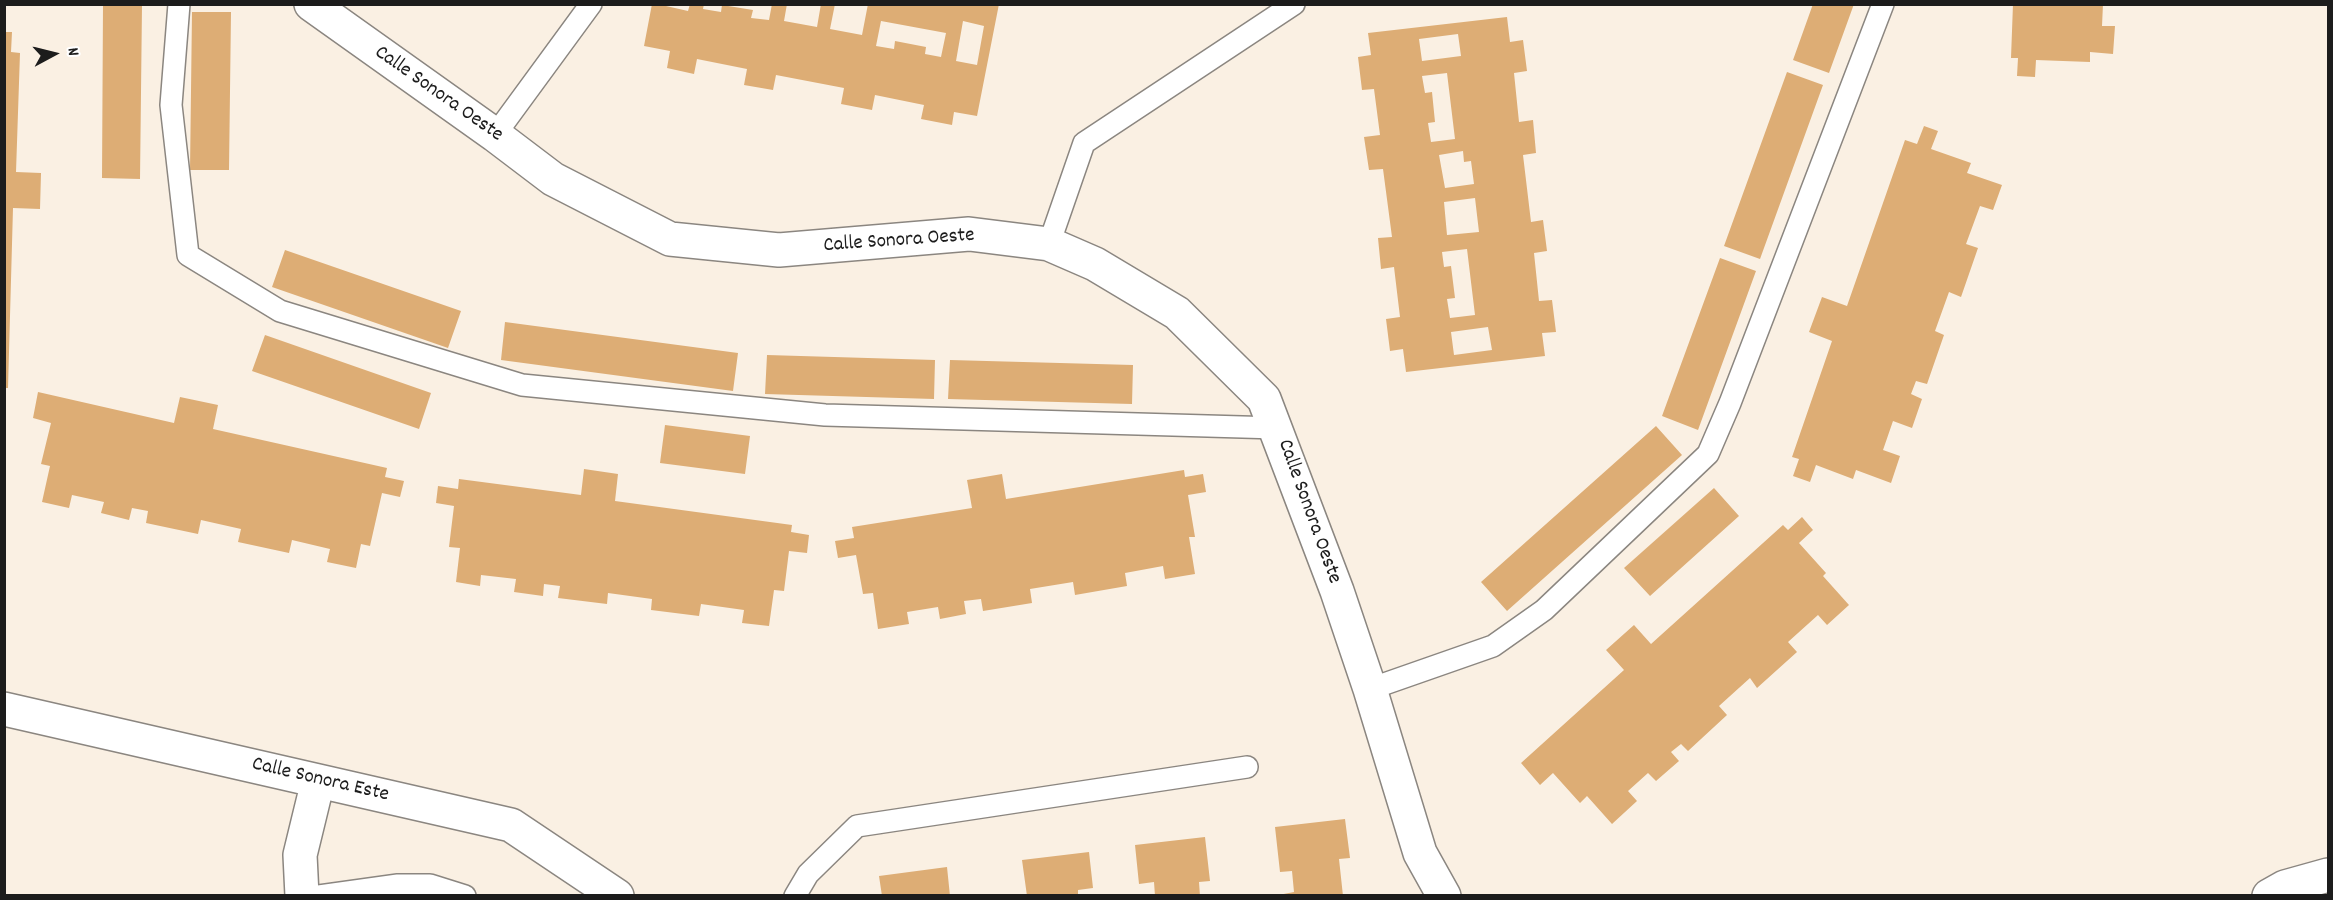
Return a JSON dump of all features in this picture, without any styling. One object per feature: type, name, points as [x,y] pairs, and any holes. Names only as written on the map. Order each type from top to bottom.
[{"type":"street","name":"Calle Sonora Oeste","points":[[311,4],[553,179],[670,239],[779,250],[969,234],[1048,244],[1095,264],[1177,313],[1264,399],[1337,591],[1371,689],[1420,853],[1444,896]]},
{"type":"street","name":"Calle Sonora Este","points":[[4,709],[511,825],[617,896]]},
{"type":"street","points":[[302,896],[300,855],[318,781]]},
{"type":"street","points":[[2269,896],[2286,887],[2328,875]]},
{"type":"lane","points":[[179,4],[171,105],[188,255],[280,311],[522,385],[825,415],[1276,428]]},
{"type":"lane","points":[[495,135],[591,4]]},
{"type":"lane","points":[[1048,244],[1084,143],[1294,4]]},
{"type":"lane","points":[[1371,689],[1493,646],[1544,610],[1708,454],[1735,392],[1883,4]]},
{"type":"lane","points":[[795,896],[808,874],[857,826],[1247,767]]},
{"type":"lane","points":[[319,896],[398,885],[430,885],[465,896]]},
{"type":"building","points":[[652,4],[666,4],[666,6],[688,11],[690,4],[704,4],[703,9],[721,12],[722,5],[753,10],[751,18],[769,20],[772,4],[787,4],[784,21],[817,27],[821,4],[835,4],[830,29],[862,35],[868,4],[999,4],[977,116],[954,112],[952,125],[921,119],[924,105],[875,95],[872,110],[841,104],[844,88],[776,75],[773,90],[744,85],[747,69],[697,59],[694,74],[667,68],[670,51],[644,46]],"holes":[[[881,21],[946,33],[941,57],[925,54],[926,47],[895,41],[894,49],[876,46]],[[963,21],[984,26],[977,65],[956,61]]]},
{"type":"building","points":[[1813,4],[1854,4],[1829,73],[1793,60]]},
{"type":"building","points":[[2013,4],[2103,4],[2102,26],[2115,26],[2113,54],[2090,52],[2090,62],[2036,60],[2035,77],[2017,76],[2018,58],[2011,58]]},
{"type":"building","points":[[103,5],[142,5],[140,179],[102,178]]},
{"type":"building","points":[[192,12],[231,12],[229,170],[190,170]]},
{"type":"building","points":[[1507,17],[1510,42],[1523,40],[1527,71],[1514,73],[1519,122],[1533,120],[1536,153],[1523,155],[1531,222],[1543,220],[1547,251],[1534,253],[1539,301],[1552,300],[1556,332],[1542,333],[1545,356],[1406,372],[1403,349],[1390,351],[1386,319],[1400,317],[1394,267],[1381,269],[1378,238],[1392,237],[1383,169],[1369,170],[1364,137],[1380,135],[1374,89],[1362,90],[1358,57],[1371,55],[1368,33]],"holes":[[[1458,34],[1461,56],[1422,61],[1419,39]],[[1447,73],[1455,139],[1431,142],[1428,123],[1435,122],[1432,92],[1425,93],[1422,76]],[[1463,151],[1464,162],[1471,161],[1474,184],[1445,188],[1439,155]],[[1475,198],[1479,232],[1447,235],[1444,202]],[[1467,249],[1475,315],[1450,318],[1447,299],[1455,298],[1451,266],[1444,267],[1442,252]],[[1488,327],[1492,350],[1454,355],[1451,332]]]},
{"type":"building","points":[[4,32],[12,32],[11,52],[20,53],[16,172],[41,173],[40,209],[13,208],[8,388],[4,388]]},
{"type":"building","points":[[1787,72],[1823,85],[1760,259],[1724,246]]},
{"type":"building","points":[[1924,126],[1938,131],[1931,149],[1971,163],[1967,173],[2002,185],[1993,210],[1980,206],[1966,244],[1978,248],[1961,297],[1949,292],[1935,331],[1944,335],[1927,384],[1916,381],[1911,394],[1922,399],[1912,428],[1893,421],[1883,450],[1900,456],[1891,483],[1856,470],[1853,479],[1816,465],[1810,482],[1793,476],[1799,459],[1792,457],[1832,341],[1809,332],[1822,297],[1847,306],[1905,140],[1917,144]]},
{"type":"building","points":[[285,250],[461,311],[448,348],[272,287]]},
{"type":"building","points":[[1720,258],[1756,271],[1698,430],[1662,416]]},
{"type":"building","points":[[505,322],[738,353],[733,391],[501,360]]},
{"type":"building","points":[[265,335],[431,393],[419,429],[252,371]]},
{"type":"building","points":[[767,355],[935,360],[934,399],[765,394]]},
{"type":"building","points":[[950,360],[1133,365],[1132,404],[948,399]]},
{"type":"building","points":[[38,392],[174,423],[180,397],[218,405],[213,429],[387,468],[385,477],[404,481],[400,497],[382,493],[370,546],[361,544],[356,568],[327,562],[330,549],[292,540],[289,553],[238,542],[241,529],[201,520],[198,534],[146,523],[148,511],[132,508],[129,520],[101,513],[104,502],[72,495],[69,508],[42,502],[50,466],[41,464],[51,423],[33,418]]},
{"type":"building","points":[[665,425],[750,436],[745,474],[660,463]]},
{"type":"building","points":[[1656,426],[1682,455],[1507,611],[1481,582]]},
{"type":"building","points":[[584,469],[618,474],[615,501],[792,525],[791,532],[809,535],[807,553],[789,551],[784,591],[774,590],[769,626],[742,623],[744,610],[701,604],[699,616],[651,610],[652,599],[608,593],[607,604],[558,598],[560,586],[544,584],[543,596],[514,592],[516,579],[481,575],[480,586],[456,582],[460,548],[449,547],[454,506],[436,503],[438,486],[458,489],[459,479],[581,495]]},
{"type":"building","points":[[1184,470],[1185,477],[1203,474],[1206,492],[1188,495],[1195,537],[1189,537],[1195,574],[1165,579],[1163,566],[1125,573],[1127,586],[1075,595],[1073,582],[1030,589],[1032,603],[983,611],[981,599],[964,601],[966,614],[940,619],[938,607],[907,612],[909,624],[878,629],[873,593],[863,594],[856,555],[838,558],[835,541],[854,538],[852,527],[972,508],[967,480],[1002,474],[1006,499]]},
{"type":"building","points":[[1714,488],[1739,516],[1650,596],[1624,568]]},
{"type":"building","points":[[1802,517],[1813,530],[1799,543],[1826,573],[1823,576],[1849,605],[1827,625],[1818,615],[1788,642],[1797,652],[1757,688],[1750,678],[1719,706],[1727,715],[1688,751],[1681,744],[1671,752],[1679,761],[1656,781],[1648,773],[1628,791],[1637,801],[1612,824],[1587,796],[1580,803],[1553,773],[1540,785],[1521,763],[1624,670],[1606,650],[1634,625],[1651,644],[1783,525],[1788,530]]},
{"type":"building","points":[[1345,819],[1350,858],[1339,859],[1343,896],[1273,896],[1294,892],[1292,871],[1280,872],[1275,827]]},
{"type":"building","points":[[1205,837],[1210,881],[1199,882],[1200,896],[1155,896],[1154,882],[1139,884],[1135,845]]},
{"type":"building","points":[[1089,852],[1093,888],[1078,890],[1078,896],[1027,896],[1022,860]]},
{"type":"building","points":[[947,867],[950,896],[882,896],[879,876]]}]
